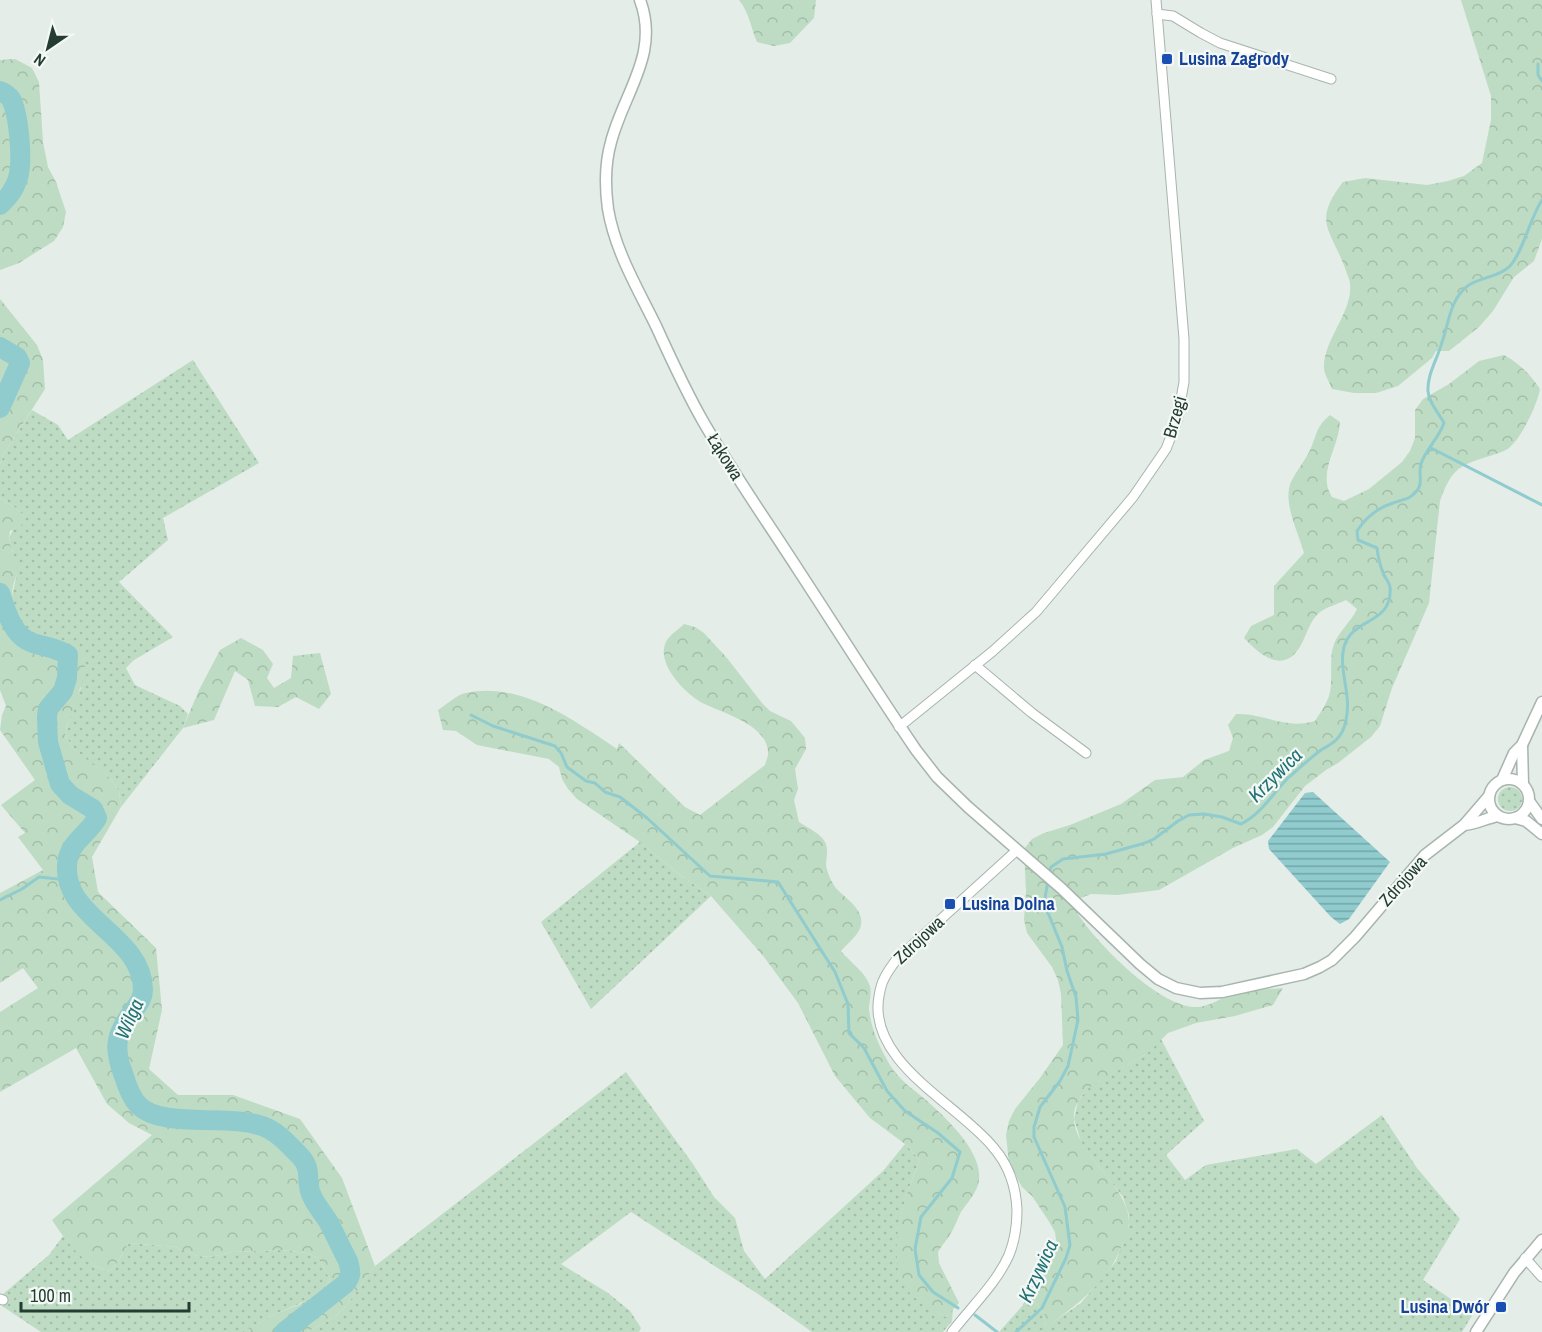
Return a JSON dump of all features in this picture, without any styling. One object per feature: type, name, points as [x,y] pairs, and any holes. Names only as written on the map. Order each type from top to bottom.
[{"type":"street","name":"Łąkowa","points":[[640,0],[646,22],[646,48],[613,135],[607,164],[606,190],[614,233],[642,298],[704,423],[899,727],[937,777],[1016,851]]},
{"type":"street","name":"Brzegi","points":[[899,727],[1036,612],[1133,497],[1166,449],[1177,422],[1184,381],[1184,339],[1156,0]]},
{"type":"street","points":[[1157,14],[1173,16],[1220,43],[1331,79]]},
{"type":"street","points":[[975,665],[1032,713],[1086,753]]},
{"type":"street","points":[[1502,780],[1514,753],[1522,745],[1542,702]]},
{"type":"street","points":[[1522,745],[1523,784]]},
{"type":"street","points":[[1542,819],[1529,801],[1527,789],[1523,784],[1512,779],[1502,780],[1493,786],[1489,796],[1491,808],[1498,816],[1526,821],[1542,834]]},
{"type":"street","name":"Zdrojowa","points":[[952,1332],[993,1282],[1009,1255],[1017,1229],[1017,1199],[1011,1175],[995,1149],[979,1131],[916,1078],[894,1054],[882,1033],[877,1007],[882,980],[896,960],[1016,851],[1060,888],[1140,964],[1158,979],[1176,988],[1200,993],[1222,992],[1304,974],[1320,968],[1349,944],[1425,855],[1464,825],[1489,796]]},
{"type":"street","points":[[1515,818],[1525,812],[1529,801]]},
{"type":"street","name":"Zdrojowa","points":[[1464,825],[1498,816]]},
{"type":"street","points":[[1476,1332],[1525,1258],[1542,1240]]},
{"type":"street","points":[[1525,1258],[1542,1277]]},
{"type":"green space","points":[[739,0],[816,0],[814,18],[790,43],[774,46],[757,42],[748,15]]},
{"type":"green space","points":[[1461,0],[1542,0],[1542,239],[1534,261],[1514,277],[1493,311],[1479,327],[1449,351],[1436,351],[1432,358],[1398,386],[1376,393],[1354,393],[1332,389],[1324,370],[1325,358],[1350,294],[1348,277],[1327,226],[1328,207],[1333,196],[1343,182],[1365,178],[1427,185],[1464,176],[1482,163],[1491,120],[1491,96]]},
{"type":"green space","points":[[15,59],[32,68],[39,82],[43,142],[48,167],[56,182],[66,212],[63,227],[54,241],[19,263],[0,270],[0,60]]},
{"type":"green space","points":[[0,299],[37,345],[43,360],[45,389],[5,452],[0,464]]},
{"type":"green space","points":[[1504,355],[1520,366],[1532,379],[1540,389],[1538,396],[1524,428],[1510,447],[1465,465],[1453,474],[1444,490],[1440,501],[1429,603],[1392,688],[1380,726],[1371,737],[1305,786],[1273,827],[1262,835],[1233,848],[1159,890],[1118,895],[1091,894],[1078,899],[1076,911],[1097,939],[1145,984],[1179,1004],[1199,1007],[1233,994],[1283,988],[1273,1005],[1235,1016],[1196,1023],[1168,1033],[1149,1052],[1090,1087],[1077,1104],[1074,1122],[1080,1139],[1126,1206],[1129,1223],[1109,1271],[1090,1292],[1046,1328],[1044,1313],[1034,1301],[1023,1305],[1041,1267],[1057,1247],[1055,1232],[1032,1196],[1022,1187],[1009,1163],[1006,1135],[1015,1109],[1063,1045],[1061,994],[1058,980],[1052,967],[1027,933],[1024,920],[1026,892],[1024,849],[1032,839],[1044,833],[1121,804],[1155,780],[1183,777],[1204,760],[1229,751],[1233,738],[1228,725],[1236,714],[1294,724],[1315,721],[1329,696],[1334,644],[1357,609],[1346,600],[1320,612],[1311,623],[1301,645],[1294,654],[1280,661],[1265,656],[1244,638],[1251,626],[1274,615],[1274,586],[1304,553],[1292,518],[1289,490],[1319,427],[1330,415],[1340,422],[1327,476],[1332,497],[1344,501],[1369,489],[1402,462],[1415,438],[1415,410],[1423,399],[1449,384],[1479,361]]},
{"type":"green space","points":[[193,360],[259,463],[163,518],[168,540],[119,582],[173,637],[134,660],[126,668],[135,685],[180,706],[188,714],[183,728],[121,807],[119,791],[110,778],[73,748],[65,735],[73,703],[81,688],[50,644],[43,638],[25,631],[14,612],[12,600],[16,574],[10,536],[24,516],[0,498],[0,464],[5,452],[32,410],[58,425],[68,440]]},
{"type":"green space","points":[[0,498],[24,516],[21,527],[10,531],[9,537],[17,567],[12,600],[20,623],[28,633],[60,640],[85,657],[81,686],[65,735],[73,748],[110,778],[119,791],[121,807],[92,857],[98,892],[156,948],[162,1010],[149,1069],[178,1095],[233,1095],[300,1119],[342,1178],[375,1266],[346,1306],[335,1317],[307,1332],[242,1332],[304,1302],[325,1287],[330,1279],[318,1258],[307,1253],[282,1250],[233,1252],[210,1257],[198,1256],[175,1247],[129,1243],[110,1271],[92,1264],[76,1252],[52,1220],[152,1135],[129,1123],[107,1104],[76,1048],[0,1092],[0,1012],[38,988],[23,968],[0,983],[0,893],[43,870],[18,837],[25,833],[1,805],[35,780],[0,730],[6,706],[0,690]]},
{"type":"green space","points":[[684,624],[704,633],[762,703],[770,711],[791,721],[805,738],[806,749],[795,769],[798,789],[794,800],[799,822],[817,833],[825,842],[827,871],[835,887],[856,908],[861,919],[858,932],[841,951],[868,981],[871,989],[869,1009],[872,1024],[879,1045],[893,1070],[954,1127],[971,1150],[976,1162],[979,1173],[978,1185],[938,1252],[939,1263],[959,1303],[946,1317],[913,1296],[903,1284],[898,1271],[897,1247],[900,1221],[906,1196],[920,1160],[905,1144],[870,1118],[835,1076],[798,1003],[764,957],[711,896],[680,875],[640,842],[577,799],[562,779],[559,767],[549,759],[477,745],[456,731],[443,730],[438,710],[462,694],[486,691],[526,698],[564,715],[617,749],[619,743],[685,807],[700,815],[765,765],[768,753],[765,741],[759,733],[740,720],[699,701],[672,675],[664,657],[664,648],[667,640]]},
{"type":"green space","points":[[241,638],[263,650],[273,664],[267,678],[274,688],[291,678],[293,656],[320,653],[331,694],[319,709],[296,697],[278,707],[255,706],[248,680],[235,671],[214,720],[183,728],[199,690],[220,650]]},
{"type":"green space","points":[[1510,787],[1519,790],[1522,799],[1519,808],[1510,811],[1501,808],[1498,799],[1501,790]]},
{"type":"green space","points":[[640,842],[680,875],[711,896],[591,1009],[541,922]]},
{"type":"green space","points":[[1161,1039],[1204,1121],[1166,1155],[1185,1180],[1206,1165],[1297,1149],[1316,1164],[1382,1115],[1417,1168],[1460,1219],[1423,1280],[1473,1314],[1462,1332],[999,1332],[1023,1305],[1034,1301],[1044,1313],[1046,1327],[1081,1303],[1116,1261],[1129,1225],[1129,1215],[1123,1197],[1082,1145],[1074,1119],[1078,1101],[1089,1087],[1144,1055]]},
{"type":"green space","points":[[626,1072],[693,1164],[714,1197],[735,1218],[744,1251],[765,1279],[883,1171],[905,1144],[920,1160],[910,1185],[900,1224],[897,1250],[899,1275],[903,1283],[914,1294],[941,1314],[946,1317],[953,1309],[952,1321],[943,1332],[812,1332],[758,1294],[631,1212],[561,1264],[608,1293],[630,1311],[641,1328],[639,1332],[307,1332],[335,1317],[346,1306],[375,1266]]},
{"type":"green space","points":[[63,1236],[90,1263],[110,1271],[129,1243],[175,1247],[198,1256],[210,1257],[233,1252],[282,1250],[307,1253],[318,1258],[330,1279],[315,1297],[271,1316],[242,1332],[41,1332],[2,1306],[6,1298],[2,1295],[49,1255]]},
{"type":"water","points":[[1313,792],[1390,862],[1349,919],[1340,924],[1269,849],[1268,841],[1305,793]]},
{"type":"waterway","points":[[1538,64],[1538,75],[1542,81]]},
{"type":"waterway","name":"Wilga","points":[[0,91],[10,98],[14,106],[20,150],[18,178],[0,205]]},
{"type":"waterway","name":"Krzywica","points":[[1049,874],[1051,867],[1063,859],[1106,854],[1145,843],[1189,815],[1204,814],[1222,817],[1241,824],[1260,810],[1299,768],[1340,736],[1345,725],[1347,711],[1344,647],[1348,637],[1355,630],[1379,615],[1385,608],[1389,599],[1390,587],[1381,568],[1377,548],[1358,540],[1357,531],[1364,521],[1377,510],[1408,498],[1418,489],[1423,459],[1444,423],[1430,400],[1428,385],[1454,304],[1469,285],[1506,270],[1510,266],[1519,252],[1542,200]]},
{"type":"waterway","name":"Wilga","points":[[0,347],[17,357],[20,363],[0,408]]},
{"type":"waterway","points":[[1431,448],[1542,505]]},
{"type":"waterway","name":"Wilga","points":[[0,593],[11,622],[20,635],[33,643],[68,655],[67,678],[63,691],[48,709],[48,742],[60,784],[70,795],[93,809],[97,818],[73,847],[68,858],[68,878],[75,896],[86,911],[130,954],[139,970],[142,996],[123,1026],[117,1049],[120,1066],[131,1095],[138,1105],[150,1113],[165,1117],[237,1121],[254,1124],[278,1134],[304,1161],[308,1170],[311,1194],[328,1221],[348,1261],[350,1274],[345,1284],[284,1332]]},
{"type":"waterway","points":[[471,715],[493,726],[555,746],[567,767],[586,781],[595,783],[605,792],[620,797],[647,818],[710,876],[778,882],[835,972],[848,1004],[849,1033],[864,1048],[887,1091],[905,1111],[938,1133],[960,1152],[952,1178],[921,1217],[915,1249],[919,1275],[933,1292],[958,1308]]},
{"type":"waterway","points":[[0,900],[39,877],[67,880]]},
{"type":"waterway","name":"Krzywica","points":[[1016,1332],[1042,1308],[1070,1245],[1065,1207],[1034,1137],[1034,1127],[1040,1107],[1060,1081],[1068,1066],[1078,1020],[1076,997],[1062,947],[1044,903],[1048,881]]},
{"type":"waterway","points":[[975,1315],[997,1332]]},
{"type":"place","name":"Lusina Zagrody","points":[[1167,59]]},
{"type":"place","name":"Lusina Dolna","points":[[950,904]]},
{"type":"place","name":"Lusina Dwór","points":[[1501,1307]]}]
